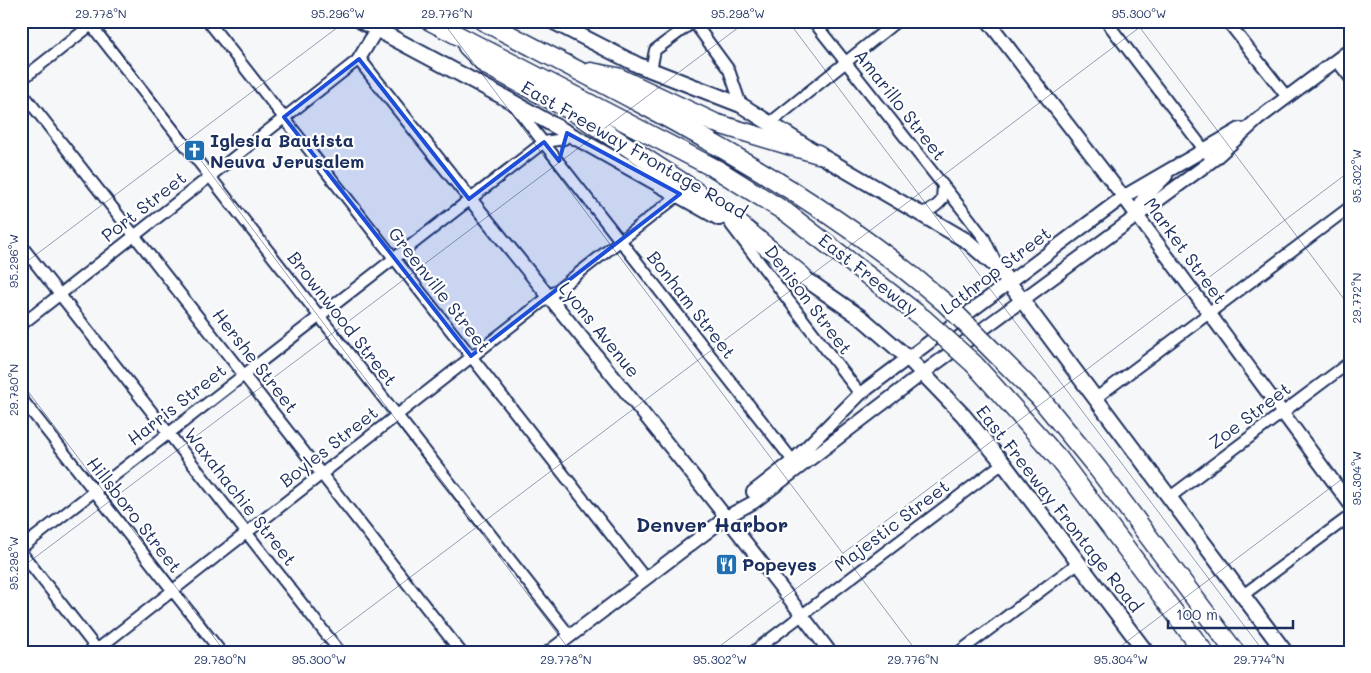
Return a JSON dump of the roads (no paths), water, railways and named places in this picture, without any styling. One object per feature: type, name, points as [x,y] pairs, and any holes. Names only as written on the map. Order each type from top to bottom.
[{"type":"highway","name":"East Freeway","points":[[430,21],[725,175],[794,218],[924,319],[974,364],[1059,459],[1204,652]]},
{"type":"highway","name":"East Freeway","points":[[483,21],[774,178],[822,209],[883,253],[945,303],[1040,398],[1098,469],[1235,652]]},
{"type":"highway","points":[[454,34],[486,65],[574,112],[688,186],[738,223],[802,276]]},
{"type":"highway","points":[[574,69],[617,77],[715,123],[818,154]]},
{"type":"main road","name":"East Freeway Frontage Road","points":[[361,21],[509,100],[565,136],[680,194],[731,225],[863,319],[923,373],[1003,463],[1146,652]]},
{"type":"main road","points":[[552,21],[651,70],[741,105],[818,154],[967,241],[998,268],[1286,652]]},
{"type":"street","name":"Greenville Street","points":[[208,21],[646,578]]},
{"type":"street","name":"Amarillo Street","points":[[813,21],[984,238],[998,268]]},
{"type":"street","points":[[770,123],[896,21]]},
{"type":"street","name":"Market Street","points":[[988,21],[1123,197],[1350,504]]},
{"type":"street","points":[[1106,21],[1213,160]]},
{"type":"street","points":[[1228,21],[1287,97]]},
{"type":"street","points":[[21,80],[91,22]]},
{"type":"street","name":"Brownwood Street","points":[[91,22],[209,176],[570,636]]},
{"type":"street","points":[[651,70],[655,50],[693,22],[728,70],[741,105]]},
{"type":"street","points":[[358,59],[377,30]]},
{"type":"street","name":"Lathrop Street","points":[[549,652],[728,516],[748,496],[796,465],[1022,302],[1136,215],[1213,160],[1258,119],[1350,50]]},
{"type":"street","name":"Port Street","points":[[21,325],[358,59]]},
{"type":"street","name":"Lyons Avenue","points":[[358,59],[469,199],[728,516],[830,652]]},
{"type":"street","points":[[1336,60],[1350,78]]},
{"type":"street","name":"Hershe Street","points":[[21,91],[323,473],[461,652]]},
{"type":"street","name":"Bonham Street","points":[[509,100],[559,161],[796,465]]},
{"type":"street","name":"Lathrop Street","points":[[796,465],[860,394],[908,358],[1123,197],[1258,119]]},
{"type":"street","points":[[544,142],[565,136],[559,161]]},
{"type":"street","name":"Harris Street","points":[[21,548],[544,142]]},
{"type":"street","points":[[1136,215],[1143,199],[1180,163]]},
{"type":"street","name":"Amarillo Street","points":[[917,212],[925,213],[935,208],[942,200],[943,185]]},
{"type":"street","name":"Boyles Street","points":[[96,651],[680,194]]},
{"type":"street","points":[[1096,398],[1350,207]]},
{"type":"street","name":"Denison Street","points":[[731,225],[860,394]]},
{"type":"street","name":"Waxahachie Street","points":[[21,244],[340,652]]},
{"type":"street","name":"Zoe Street","points":[[1170,497],[1350,362]]},
{"type":"street","name":"Hillsboro Street","points":[[21,398],[221,652]]},
{"type":"street","name":"Majestic Street","points":[[753,652],[1003,463]]},
{"type":"street","points":[[1243,595],[1350,516]]},
{"type":"street","points":[[21,552],[96,651]]},
{"type":"street","points":[[960,652],[1078,563]]},
{"type":"place","name":"Iglesia Bautista Neuva Jerusalem","points":[[194,151]]},
{"type":"place","name":"Popeyes","points":[[726,565]]},
{"type":"district","name":"Denver Harbor","points":[[712,525]]}]
